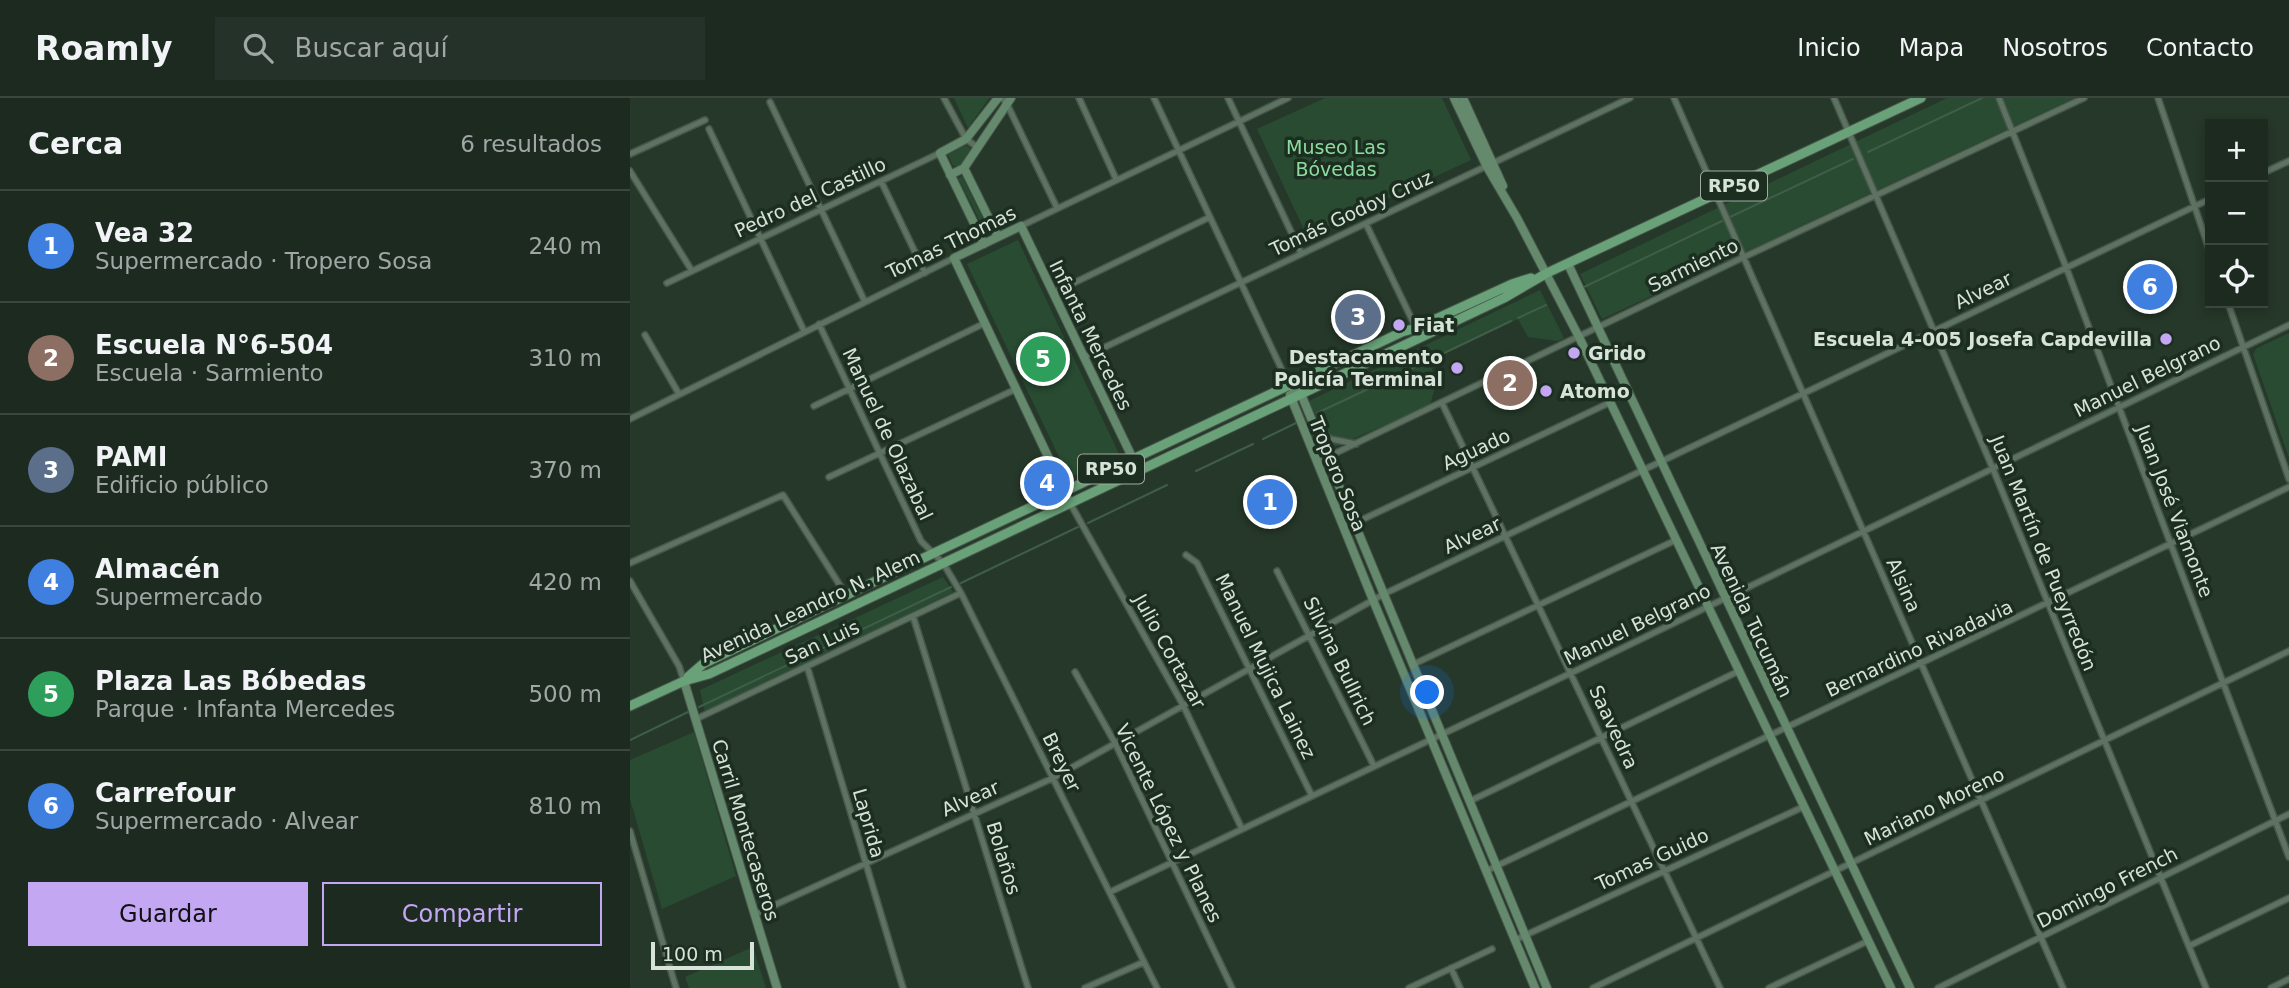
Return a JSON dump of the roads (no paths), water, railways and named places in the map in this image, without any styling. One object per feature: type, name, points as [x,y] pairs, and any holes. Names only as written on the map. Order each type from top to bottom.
[{"type":"main road","name":"Avenida Leandro N. Alem","points":[[684,681],[703,664],[1289,385],[1512,284],[1568,264],[1922,98]]},
{"type":"main road","name":"Avenida Leandro N. Alem","points":[[684,681],[709,674],[1504,298],[1547,273]]},
{"type":"main road","name":"RP50","points":[[630,706],[684,681]]},
{"type":"street","points":[[944,98],[967,139],[977,147]]},
{"type":"street","points":[[1079,98],[1116,179]]},
{"type":"street","points":[[1154,98],[1289,385]]},
{"type":"street","points":[[1228,98],[1301,253]]},
{"type":"street","name":"Tomas Thomas","points":[[630,419],[1116,179],[1289,98]]},
{"type":"street","points":[[1454,98],[1490,166]]},
{"type":"street","points":[[1463,98],[1490,166]]},
{"type":"street","name":"Tomás Godoy Cruz","points":[[1084,357],[1630,98]]},
{"type":"street","name":"Alsina","points":[[1674,98],[2063,988]]},
{"type":"street","name":"Juan Martín de Pueyrredón","points":[[1834,98],[1993,469],[2206,988]]},
{"type":"street","name":"Juan José Viamonte","points":[[1998,98],[2014,131],[2067,267],[2289,857]]},
{"type":"street","name":"Sarmiento","points":[[1317,462],[1744,257],[2084,98]]},
{"type":"street","points":[[2158,98],[2208,245]]},
{"type":"street","points":[[967,139],[1005,99]]},
{"type":"street","points":[[950,175],[964,168],[1005,99]]},
{"type":"street","points":[[1005,99],[1057,208]]},
{"type":"street","points":[[770,102],[865,302]]},
{"type":"street","points":[[630,153],[705,120]]},
{"type":"street","points":[[709,129],[804,331]]},
{"type":"street","name":"Pedro del Castillo","points":[[667,283],[967,139]]},
{"type":"street","points":[[940,153],[984,244]]},
{"type":"street","points":[[2268,171],[2289,161]]},
{"type":"street","name":"Avenida Tucumán","points":[[1490,166],[1611,402],[1891,988]]},
{"type":"street","points":[[964,168],[998,237]]},
{"type":"street","points":[[630,171],[692,271]]},
{"type":"street","points":[[881,181],[925,273]]},
{"type":"street","name":"Alvear","points":[[755,914],[1053,778],[1384,594],[2205,201]]},
{"type":"street","points":[[1053,293],[1210,217]]},
{"type":"street","points":[[1366,224],[1416,328]]},
{"type":"street","name":"Infanta Mercedes","points":[[1021,226],[1133,459]]},
{"type":"street","name":"Julio Cortazar","points":[[954,258],[1063,492],[1183,705],[1242,829]]},
{"type":"street","name":"Avenida Tucumán","points":[[1568,264],[1910,988]]},
{"type":"street","points":[[2230,308],[2289,479]]},
{"type":"street","points":[[814,406],[985,323]]},
{"type":"street","name":"Manuel de Olazabal","points":[[819,324],[921,541],[934,553]]},
{"type":"street","name":"Manuel Belgrano","points":[[1110,892],[1725,599],[2289,325]]},
{"type":"street","points":[[645,335],[679,394]]},
{"type":"street","name":"Tropero Sosa","points":[[1289,385],[1301,394],[1548,988]]},
{"type":"street","name":"Tropero Sosa","points":[[1289,385],[1290,399],[1535,988]]},
{"type":"street","points":[[829,477],[1016,389]]},
{"type":"street","name":"Aguado","points":[[1355,523],[1611,402]]},
{"type":"street","name":"Saavedra","points":[[1442,403],[1720,988]]},
{"type":"street","points":[[1315,428],[1331,439],[1356,444]]},
{"type":"street","name":"Bernardino Rivadavia","points":[[1486,871],[2289,488]]},
{"type":"street","points":[[630,563],[783,495],[846,595]]},
{"type":"street","points":[[1414,664],[1676,540]]},
{"type":"street","name":"Breyer","points":[[934,553],[961,593],[1157,988]]},
{"type":"street","name":"Manuel Mujica Lainez","points":[[1186,555],[1197,563],[1312,796]]},
{"type":"street","name":"Silvina Bullrich","points":[[1277,571],[1374,766]]},
{"type":"street","points":[[630,581],[633,592],[680,666],[684,681]]},
{"type":"street","name":"San Luis","points":[[696,719],[961,593]]},
{"type":"street","name":"Bolaños","points":[[913,616],[1028,988]]},
{"type":"street","name":"Mariano Moreno","points":[[1593,988],[2289,651]]},
{"type":"street","name":"Laprida","points":[[807,666],[903,988]]},
{"type":"street","points":[[1470,801],[1739,671]]},
{"type":"street","name":"Vicente López y Planes","points":[[1075,672],[1115,743],[1232,988]]},
{"type":"street","name":"Carril Montecaseros","points":[[684,681],[777,988]]},
{"type":"street","name":"Tomas Guido","points":[[1515,940],[1803,807]]},
{"type":"street","name":"Domingo French","points":[[1938,988],[2289,814]]},
{"type":"street","points":[[630,831],[676,988]]},
{"type":"street","points":[[2189,946],[2289,898]]},
{"type":"street","points":[[1769,988],[1868,941]]},
{"type":"street","points":[[1409,988],[1492,949]]},
{"type":"street","points":[[1085,988],[1144,962]]},
{"type":"street","points":[[1451,968],[1460,988]]},
{"type":"street","points":[[2271,988],[2289,979]]},
{"type":"waterway","points":[[1868,152],[1982,98]]},
{"type":"waterway","points":[[1730,217],[1853,159]]},
{"type":"waterway","points":[[1584,287],[1722,221]]},
{"type":"waterway","points":[[1518,318],[1546,305]]},
{"type":"waterway","points":[[1436,357],[1511,321]]},
{"type":"waterway","points":[[1317,413],[1430,360]]},
{"type":"waterway","points":[[1263,439],[1296,423]]},
{"type":"waterway","points":[[1196,471],[1253,444]]},
{"type":"waterway","points":[[1088,523],[1167,485]]},
{"type":"waterway","points":[[961,583],[1078,527]]},
{"type":"waterway","points":[[699,707],[951,587]]},
{"type":"waterway","points":[[630,740],[688,712]]},
{"type":"place","name":"Carrefour","points":[[2150,287]]},
{"type":"place","name":"PAMI","points":[[1358,317]]},
{"type":"place","name":"Fiat","points":[[1399,325]]},
{"type":"place","name":"Escuela 4-005 Josefa Capdevilla","points":[[2166,339]]},
{"type":"place","name":"Grido","points":[[1574,353]]},
{"type":"place","name":"Plaza Las Bóbedas","points":[[1043,359]]},
{"type":"place","name":"Destacamento Policía Terminal","points":[[1457,368]]},
{"type":"place","name":"Escuela N°6-504","points":[[1510,383]]},
{"type":"place","name":"Atomo","points":[[1546,391]]},
{"type":"place","name":"Almacén","points":[[1047,483]]},
{"type":"place","name":"Vea 32","points":[[1270,502]]},
{"type":"park label","name":"Museo Las Bóvedas","points":[[1336,158]]}]
